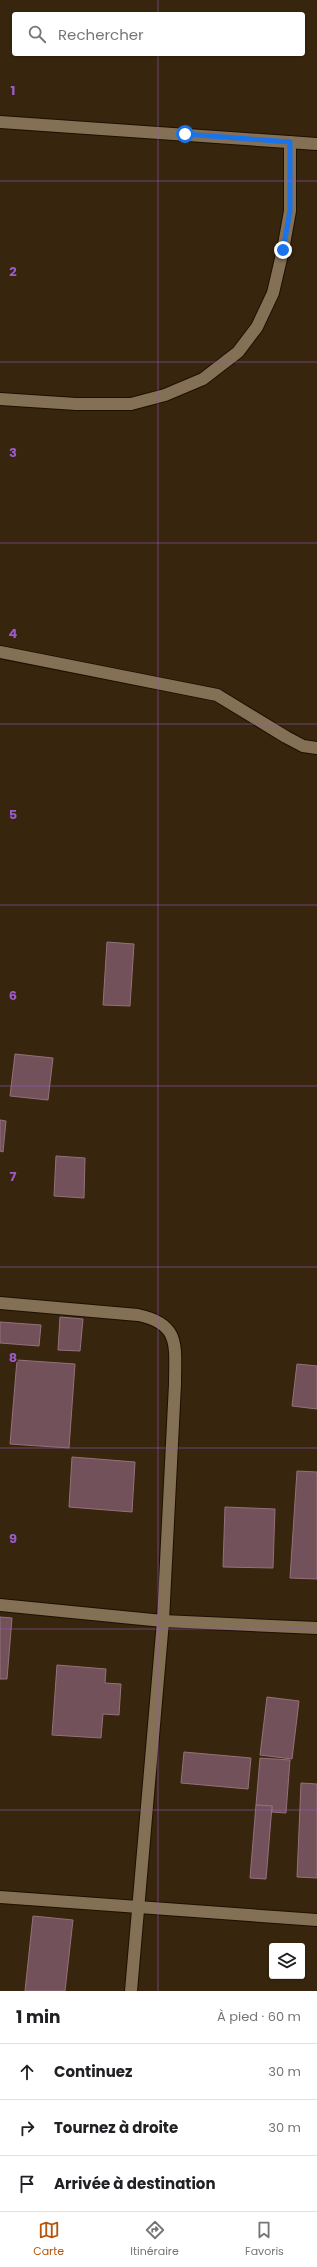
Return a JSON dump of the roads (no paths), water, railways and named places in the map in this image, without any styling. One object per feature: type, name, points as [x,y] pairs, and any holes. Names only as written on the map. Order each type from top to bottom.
[{"type":"street","points":[[0,122],[317,144]]},
{"type":"street","points":[[0,399],[76,404],[131,404],[165,395],[203,379],[238,352],[257,327],[273,293],[282,257],[290,211],[290,142]]},
{"type":"street","points":[[0,652],[217,695],[286,737],[303,746],[317,748]]},
{"type":"street","points":[[0,1303],[138,1315],[155,1319],[165,1325],[171,1334],[175,1357],[175,1384],[163,1621],[131,1991]]},
{"type":"street","points":[[0,1605],[163,1621],[317,1628]]},
{"type":"street","points":[[0,1897],[317,1920]]}]
